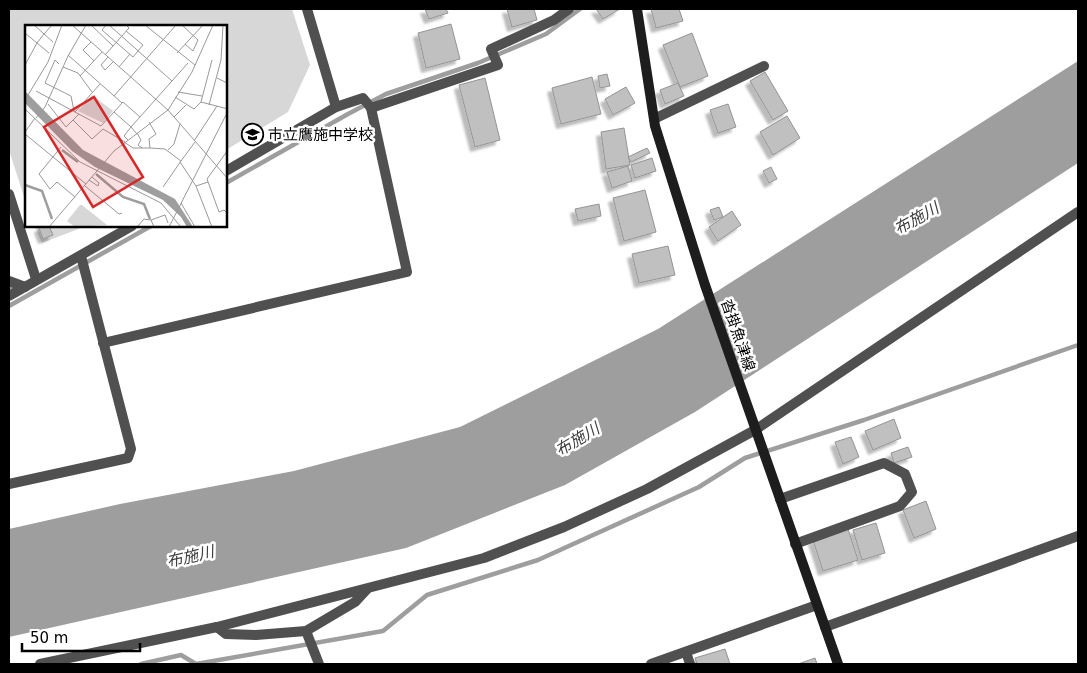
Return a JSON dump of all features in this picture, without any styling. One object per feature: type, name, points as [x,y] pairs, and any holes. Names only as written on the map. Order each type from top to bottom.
[{"type":"main road","name":"沓掛魚津線","points":[[637,9],[654,119],[705,285],[838,664]]},
{"type":"street","points":[[306,9],[336,107]]},
{"type":"street","points":[[371,108],[498,65],[492,49],[554,20],[569,9]]},
{"type":"street","points":[[654,119],[764,66]]},
{"type":"street","points":[[104,344],[407,272],[371,108],[363,98],[336,107],[228,170]]},
{"type":"street","points":[[9,194],[36,279]]},
{"type":"street","points":[[40,664],[216,627],[484,558],[564,527],[647,489],[755,430],[1078,212]]},
{"type":"street","points":[[9,296],[129,228]]},
{"type":"street","points":[[9,484],[128,458],[131,449],[81,256]]},
{"type":"street","points":[[9,280],[24,287]]},
{"type":"street","points":[[780,499],[884,463],[905,474],[912,492],[900,506],[795,544]]},
{"type":"street","points":[[826,627],[1078,536]]},
{"type":"street","points":[[216,627],[226,634],[256,636],[306,630],[355,602],[368,588]]},
{"type":"street","points":[[651,664],[817,605]]},
{"type":"street","points":[[306,630],[319,664]]},
{"type":"street","points":[[686,652],[690,664]]},
{"type":"shaded area","name":"市立鷹施中学校","points":[[9,9],[292,9],[310,65],[288,112],[228,149],[228,25],[25,25],[25,200],[9,150]]},
{"type":"shaded area","points":[[36,228],[81,228],[42,243]]},
{"type":"water","name":"布施川","points":[[1078,61],[1078,163],[695,412],[565,485],[406,548],[9,637],[9,529],[120,504],[294,471],[460,427],[658,329]]},
{"type":"building","points":[[425,9],[446,9],[448,13],[429,19]]},
{"type":"building","points":[[507,9],[534,9],[537,20],[512,27]]},
{"type":"building","points":[[596,9],[620,9],[603,19]]},
{"type":"building","points":[[651,9],[679,9],[683,21],[656,28]]},
{"type":"building","points":[[451,24],[460,59],[426,68],[418,33]]},
{"type":"building","points":[[692,33],[708,76],[680,87],[663,45]]},
{"type":"building","points":[[765,72],[788,111],[773,120],[750,81]]},
{"type":"building","points":[[607,74],[610,86],[600,88],[598,76]]},
{"type":"building","points":[[592,77],[601,114],[561,124],[552,88]]},
{"type":"building","points":[[485,78],[500,140],[475,147],[459,85]]},
{"type":"building","points":[[678,83],[684,96],[665,104],[660,90]]},
{"type":"building","points":[[626,87],[635,103],[613,115],[605,99]]},
{"type":"building","points":[[728,104],[736,127],[718,133],[710,110]]},
{"type":"building","points":[[787,116],[800,138],[773,155],[760,132]]},
{"type":"building","points":[[624,128],[630,165],[606,169],[601,132]]},
{"type":"building","points":[[647,148],[650,153],[631,162],[628,157]]},
{"type":"building","points":[[652,158],[656,171],[635,178],[631,165]]},
{"type":"building","points":[[628,166],[632,181],[612,188],[607,172]]},
{"type":"building","points":[[771,167],[777,179],[769,183],[763,171]]},
{"type":"building","points":[[645,190],[656,232],[624,241],[613,198]]},
{"type":"building","points":[[599,204],[601,216],[578,221],[575,209]]},
{"type":"building","points":[[719,207],[723,217],[714,220],[710,210]]},
{"type":"building","points":[[732,211],[741,225],[718,241],[709,227]]},
{"type":"building","points":[[39,228],[50,228],[53,235],[43,239]]},
{"type":"building","points":[[668,246],[675,275],[639,283],[632,254]]},
{"type":"building","points":[[894,419],[901,438],[873,450],[865,431]]},
{"type":"building","points":[[851,437],[859,457],[843,464],[835,442]]},
{"type":"building","points":[[908,447],[912,457],[894,463],[891,453]]},
{"type":"building","points":[[926,501],[936,529],[914,538],[903,510]]},
{"type":"building","points":[[876,523],[885,553],[862,560],[853,530]]},
{"type":"building","points":[[848,529],[858,560],[823,571],[813,540]]},
{"type":"building","points":[[725,649],[730,664],[697,664],[695,658]]},
{"type":"building","points":[[815,658],[817,664],[798,664]]},
{"type":"waterway","points":[[228,182],[386,94],[478,63],[546,34],[580,9]]},
{"type":"waterway","points":[[9,306],[147,228]]},
{"type":"waterway","points":[[9,287],[18,290]]},
{"type":"waterway","points":[[141,664],[181,655],[196,664],[383,631],[427,595],[538,560],[699,487],[745,458],[864,420],[1078,345]]},
{"type":"place","name":"市立鷹施中学校","points":[[252,135]]}]
